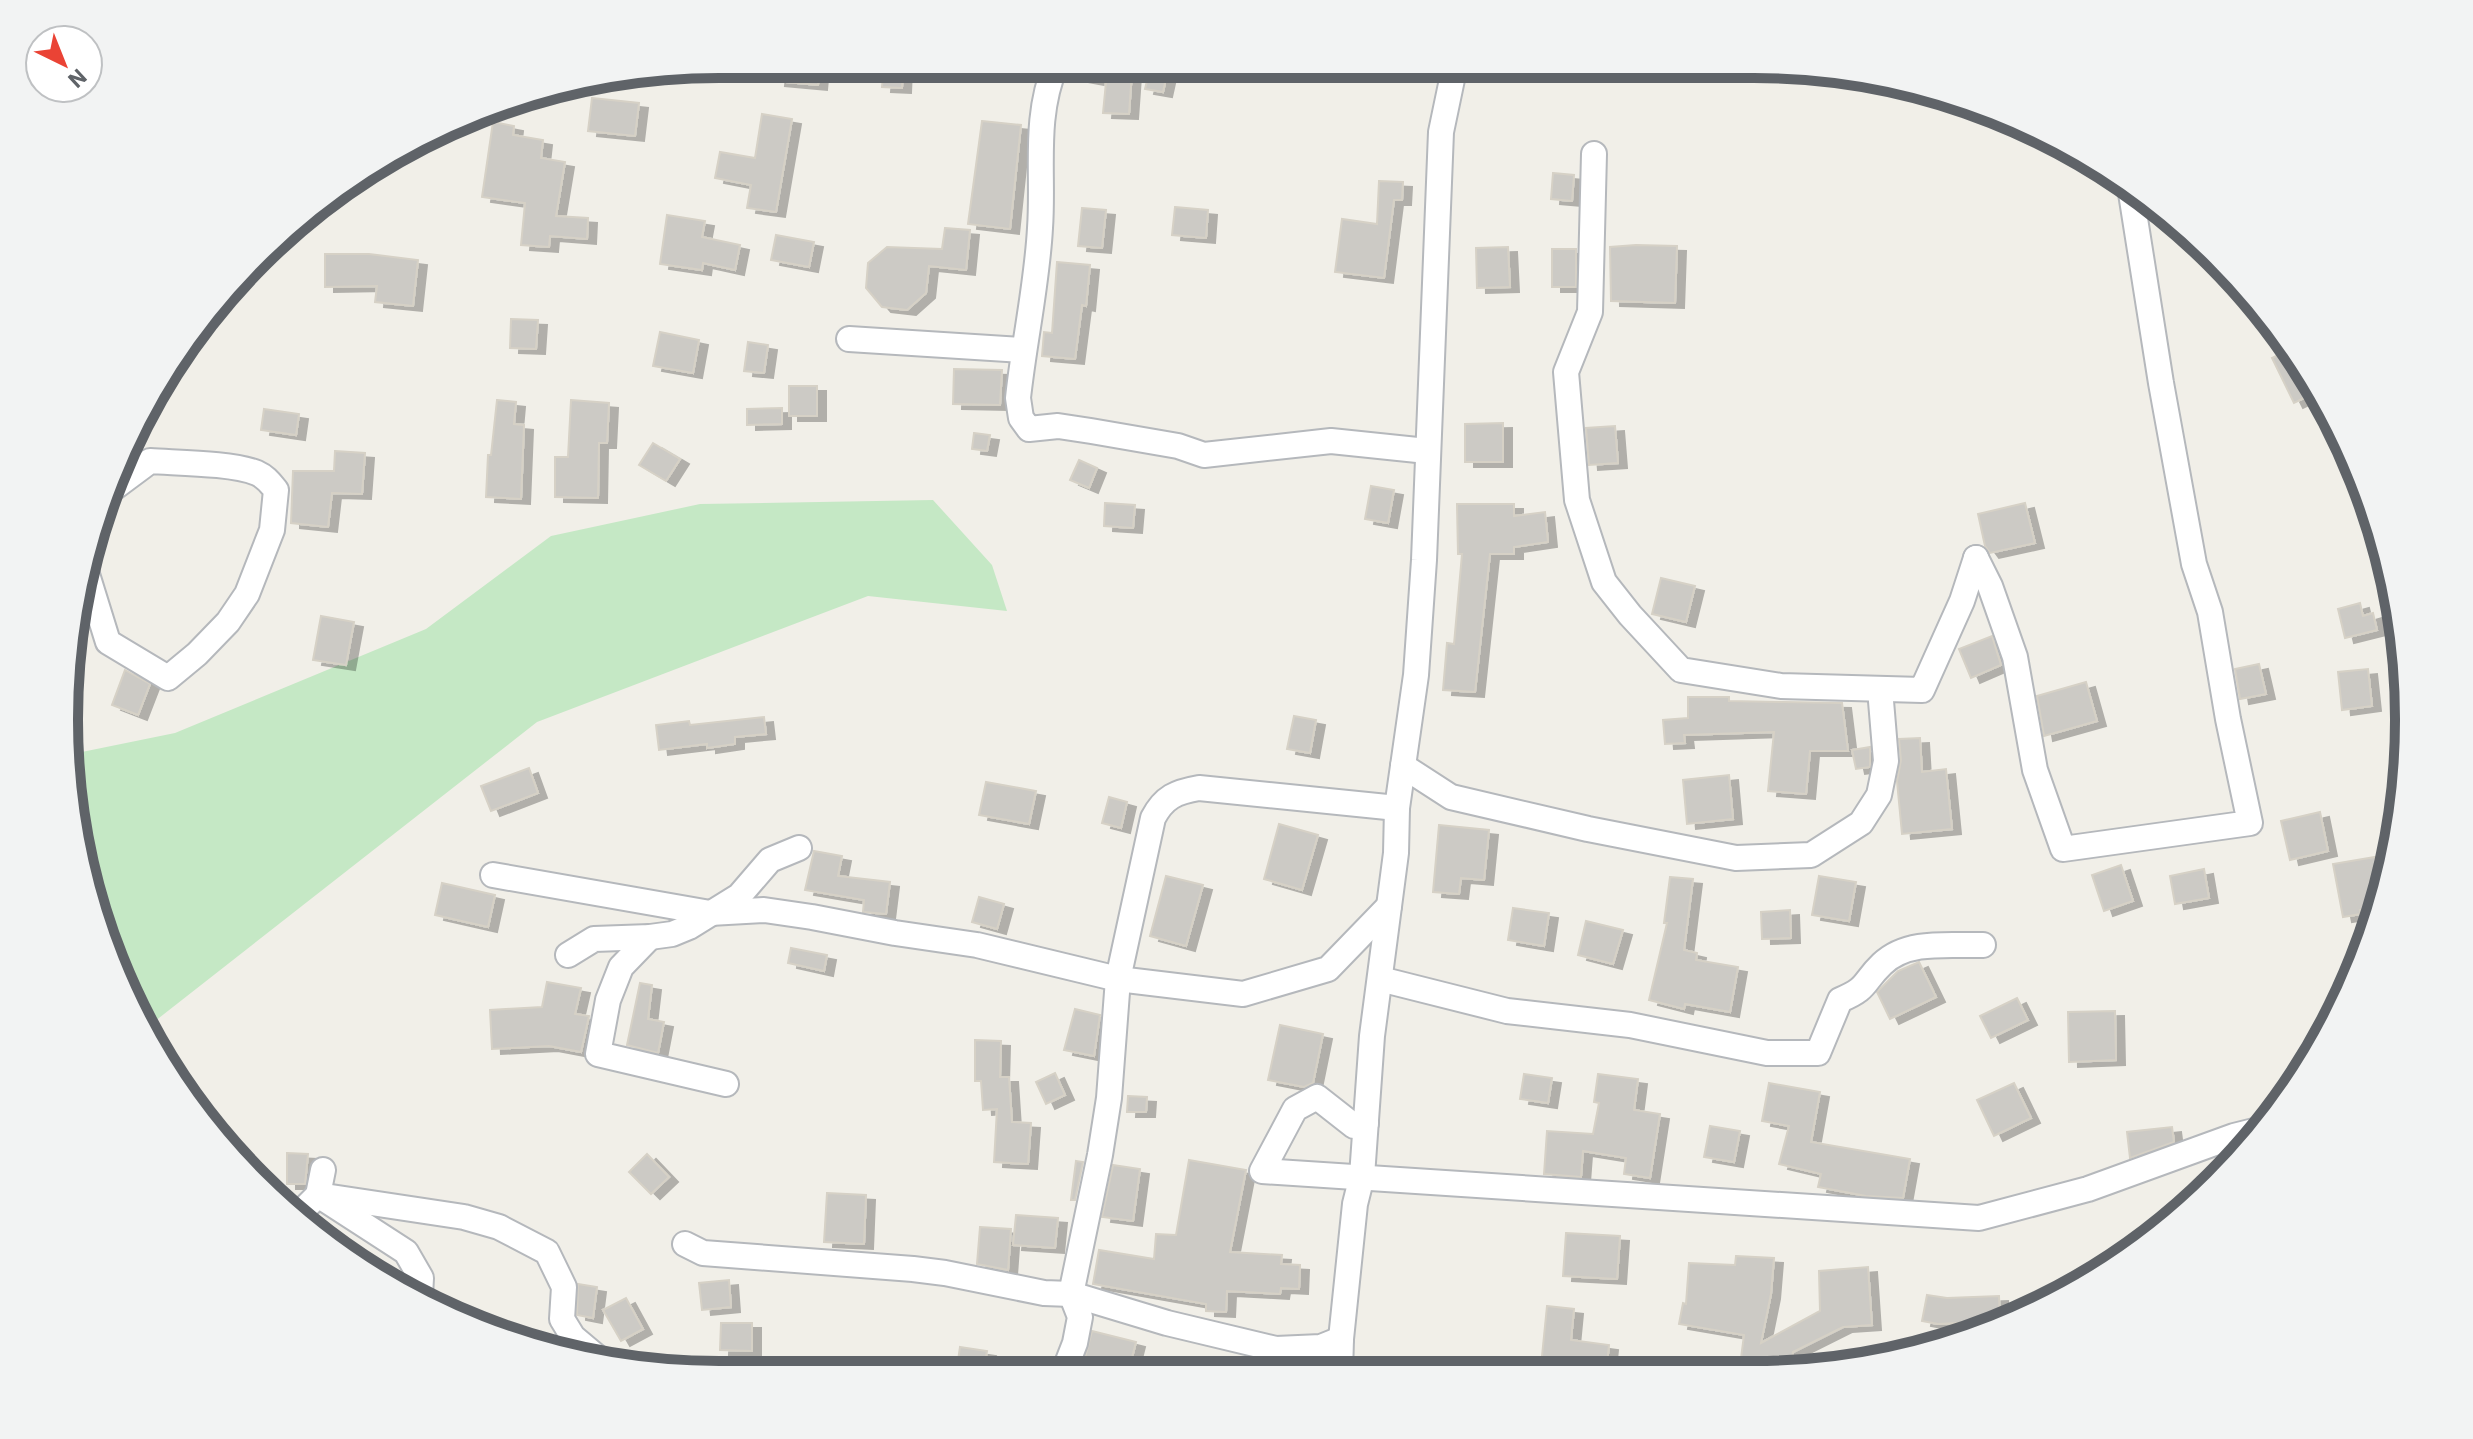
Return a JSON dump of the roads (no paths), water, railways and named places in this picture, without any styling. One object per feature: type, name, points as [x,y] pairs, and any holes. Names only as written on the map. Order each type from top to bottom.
[{"type":"street","points":[[1050,78],[1039,148],[1040,228],[1018,398],[1021,418],[1029,429],[1058,426],[1178,446],[1204,455],[1331,441],[1427,451]]},
{"type":"street","points":[[1340,1361],[1355,1204],[1362,1176],[1372,1036],[1396,853],[1397,808],[1416,675],[1424,560],[1441,132],[1452,78]]},
{"type":"street","points":[[1594,154],[1590,312],[1566,372],[1577,500],[1604,582],[1681,670],[1781,686],[1922,690],[1962,601],[1976,558],[1990,586],[2015,657],[2035,770],[2063,849],[2250,823],[2210,612],[2194,564],[2132,203]]},
{"type":"street","points":[[849,339],[1023,350]]},
{"type":"street","points":[[91,588],[108,642],[168,678],[228,622],[247,594],[272,530],[276,490],[257,473],[141,455]]},
{"type":"street","points":[[1403,766],[1451,797],[1588,829],[1736,858],[1811,855],[1861,823],[1879,795],[1886,761],[1880,689]]},
{"type":"street","points":[[1068,1361],[1080,1317],[1071,1294],[1109,1098],[1118,979],[1153,818],[1161,803],[1178,792],[1199,788],[1397,808]]},
{"type":"street","points":[[568,955],[594,939],[672,934],[739,896],[770,860],[799,848]]},
{"type":"street","points":[[493,875],[710,913],[764,910],[812,917],[977,945],[1118,979],[1243,994],[1328,969],[1389,906]]},
{"type":"street","points":[[650,937],[621,967],[608,1000],[598,1054],[726,1084]]},
{"type":"street","points":[[1380,979],[1507,1011],[1630,1025],[1767,1053],[1818,1053],[1840,1000],[1861,991],[1882,963],[1910,947],[1983,945]]},
{"type":"street","points":[[1366,1123],[1354,1126],[1317,1097],[1295,1109],[1262,1171],[1979,1218],[2088,1189],[2243,1134]]},
{"type":"street","points":[[305,1208],[318,1195],[323,1170]]},
{"type":"street","points":[[318,1195],[406,1252],[421,1278],[421,1287]]},
{"type":"street","points":[[318,1195],[464,1217],[499,1227],[547,1252],[564,1287],[562,1319],[573,1337],[585,1347]]},
{"type":"street","points":[[685,1244],[703,1253],[927,1271],[1044,1293],[1071,1294],[1167,1323],[1276,1349],[1321,1347],[1341,1339]]}]
